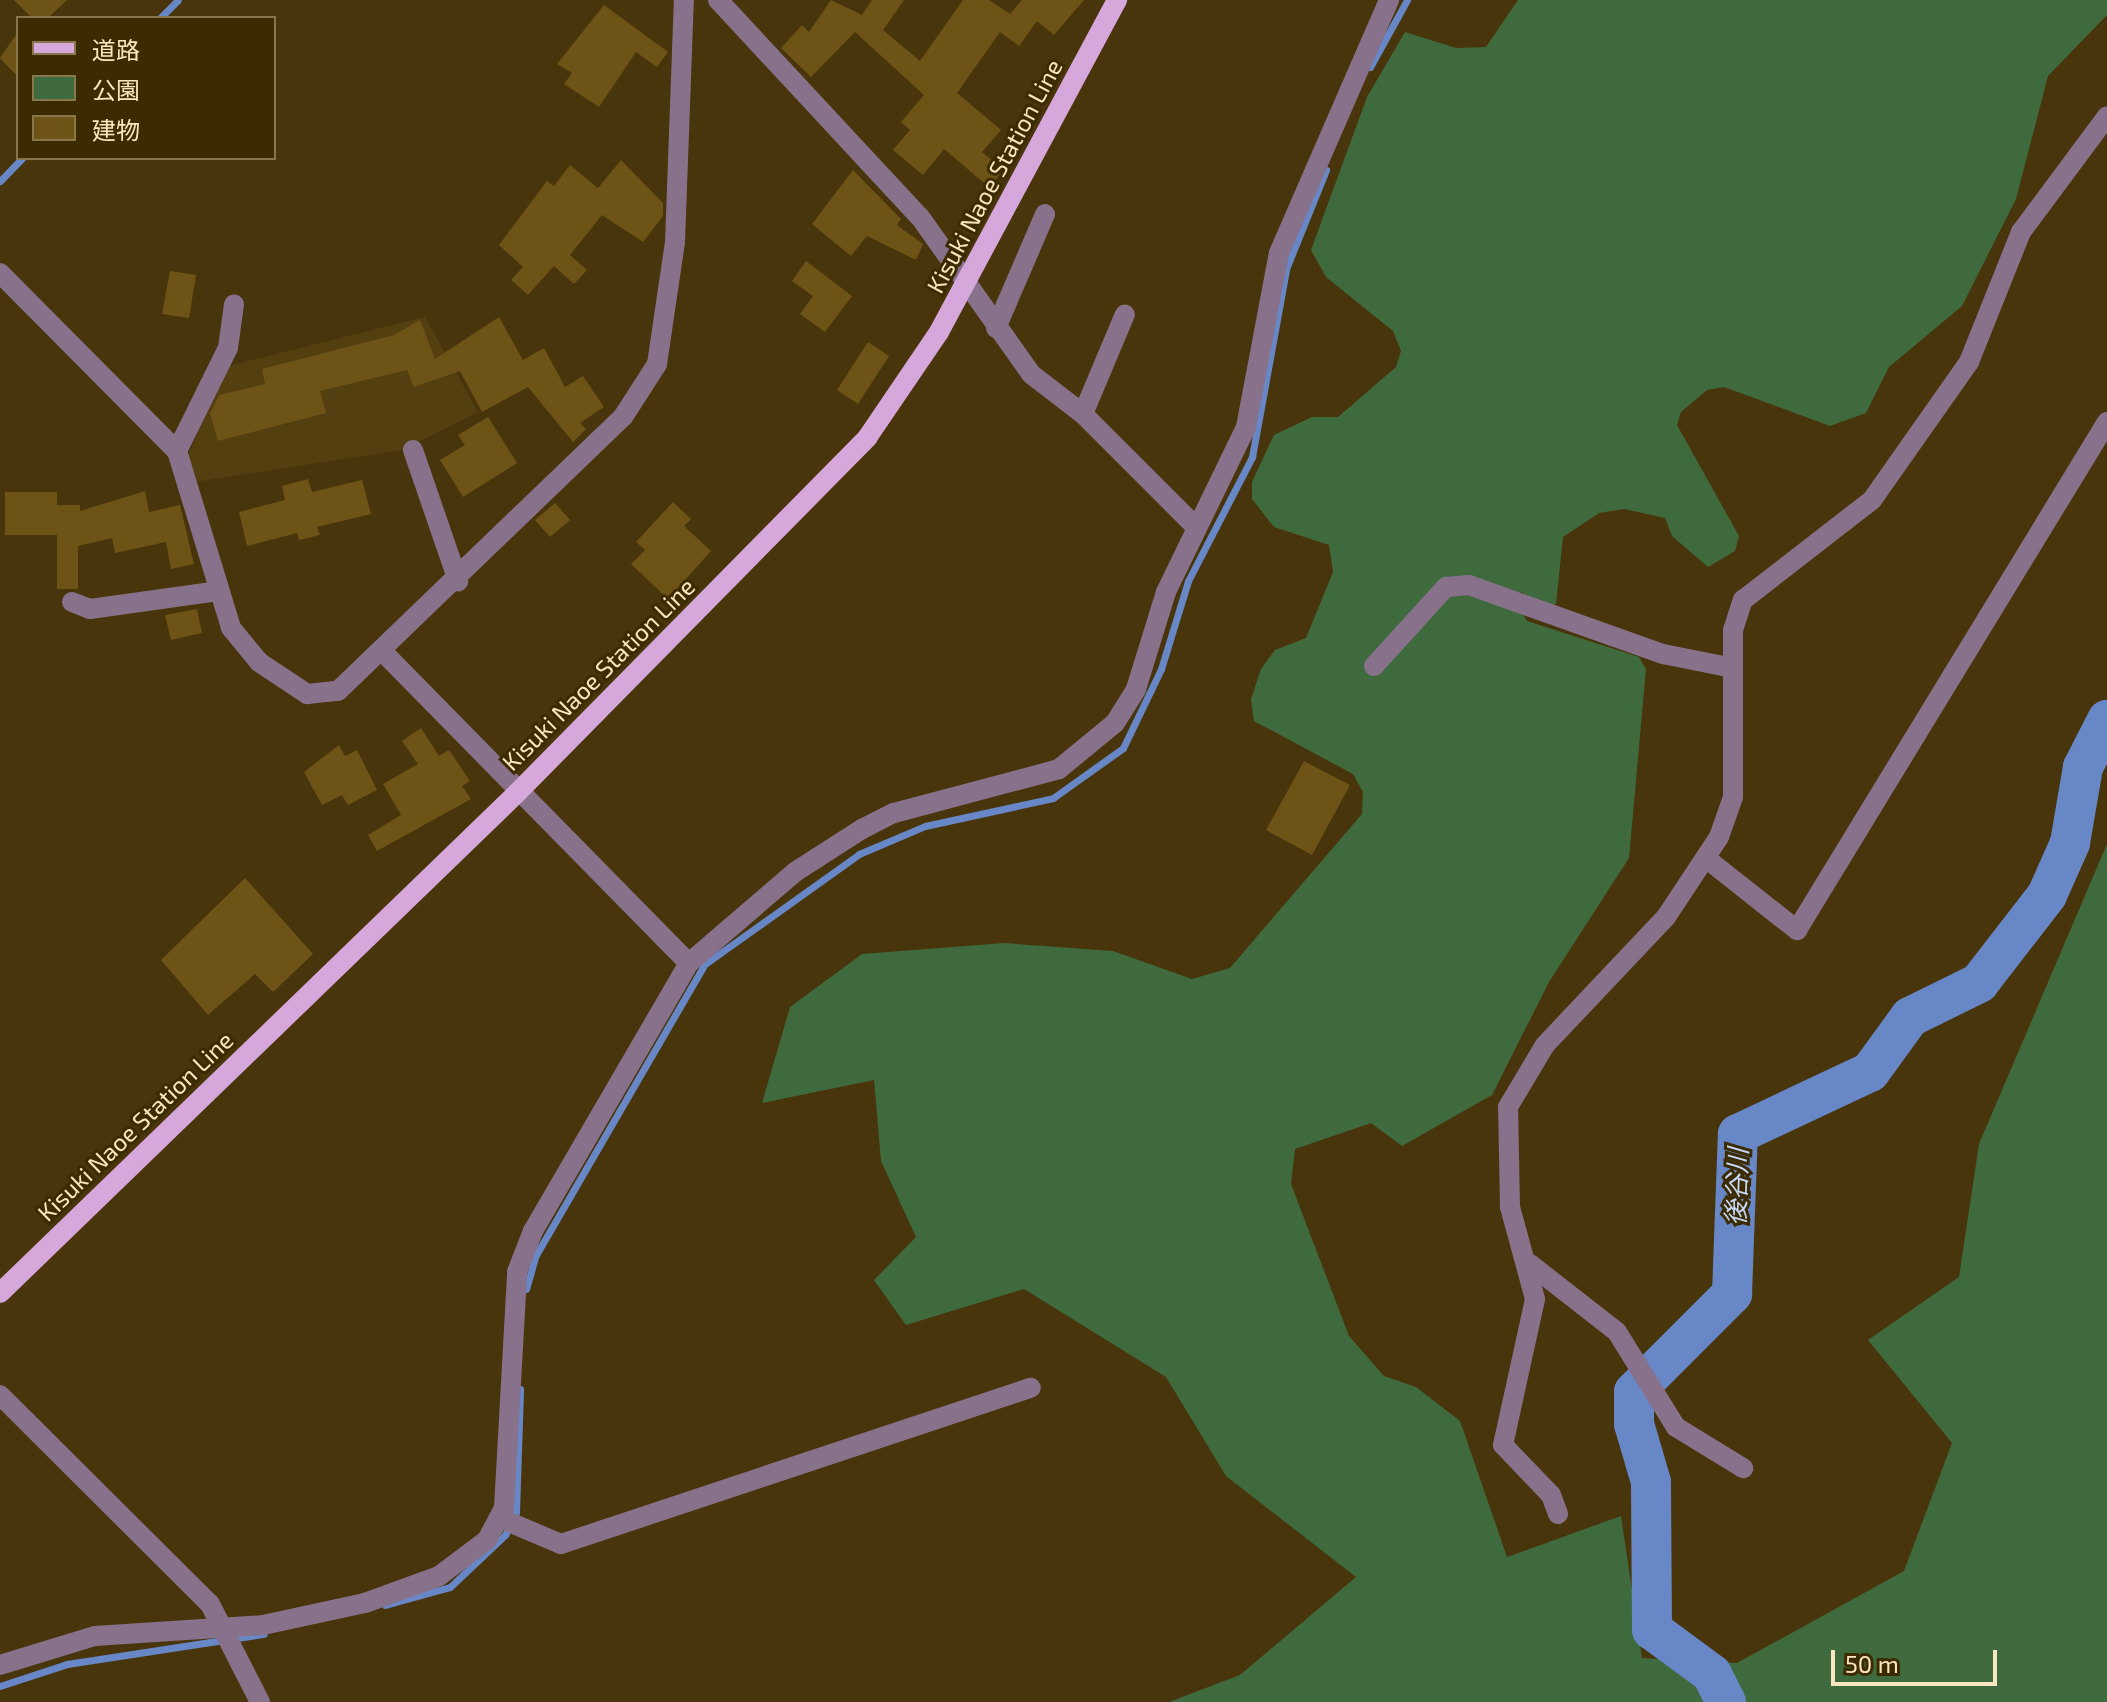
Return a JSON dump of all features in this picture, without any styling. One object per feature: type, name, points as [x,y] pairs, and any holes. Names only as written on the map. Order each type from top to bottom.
[{"type":"main road","name":"Kisuki Naoe Station Line","points":[[0,1293],[517,793],[867,438],[965,288],[1117,0]]},
{"type":"street","points":[[0,273],[177,451],[231,628],[259,662],[307,694],[338,691],[384,653],[623,417],[657,364],[674,257],[684,0]]},
{"type":"street","points":[[718,0],[920,217],[965,288],[1031,374],[1083,414],[1195,526]]},
{"type":"street","points":[[0,1665],[95,1636],[224,1624],[263,1625],[409,1589],[456,1567],[502,1519],[517,1272],[533,1231],[689,963],[795,872],[862,829],[894,813],[1026,782],[1090,748],[1136,689],[1195,526],[1246,427],[1279,253],[1389,0]]},
{"type":"street","points":[[1558,1514],[1551,1495],[1503,1445],[1532,1328],[1530,1264],[1507,1172],[1505,1127],[1516,1089],[1545,1045],[1666,917],[1707,859],[1733,797],[1733,630],[1743,600],[1837,534],[1872,500],[1969,362],[2021,232],[2107,116]]},
{"type":"street","points":[[996,328],[1045,214]]},
{"type":"street","points":[[177,451],[228,348],[234,304]]},
{"type":"street","points":[[1083,414],[1125,314]]},
{"type":"street","points":[[1707,859],[1797,930],[2107,422]]},
{"type":"street","points":[[413,450],[458,581]]},
{"type":"street","points":[[1374,666],[1446,587],[1469,585],[1663,654],[1733,668]]},
{"type":"street","points":[[72,602],[90,609],[218,591]]},
{"type":"street","points":[[384,653],[517,793],[689,963]]},
{"type":"street","points":[[1530,1264],[1617,1332],[1676,1427],[1743,1468]]},
{"type":"street","points":[[502,1519],[561,1544],[1031,1388]]},
{"type":"street","points":[[0,1395],[224,1624],[260,1702]]},
{"type":"shaded area","points":[[425,317],[478,412],[402,450],[195,482],[187,459],[225,367]]},
{"type":"green space","points":[[1518,0],[2107,0],[2107,15],[2048,76],[2016,199],[1962,306],[1889,367],[1866,413],[1830,426],[1724,387],[1707,390],[1681,412],[1677,425],[1739,536],[1735,551],[1708,567],[1672,536],[1665,518],[1624,509],[1599,513],[1563,537],[1556,604],[1547,608],[1521,592],[1515,600],[1527,621],[1639,657],[1646,669],[1629,858],[1549,982],[1492,1095],[1402,1146],[1371,1123],[1295,1149],[1291,1184],[1349,1336],[1384,1376],[1416,1387],[1460,1421],[1507,1557],[1621,1516],[1642,1658],[1737,1663],[1904,1571],[1952,1443],[1868,1340],[1959,1277],[1979,1144],[2107,844],[2107,1702],[1169,1702],[1240,1675],[1356,1577],[1226,1476],[1166,1377],[1024,1289],[906,1325],[874,1280],[916,1237],[881,1161],[874,1080],[762,1103],[790,1007],[862,954],[1004,943],[1113,951],[1192,979],[1230,968],[1362,814],[1363,792],[1353,774],[1254,721],[1251,699],[1261,669],[1275,650],[1306,638],[1333,572],[1329,545],[1274,527],[1252,499],[1252,482],[1274,435],[1312,417],[1338,417],[1396,367],[1401,351],[1393,331],[1326,277],[1311,250],[1367,97],[1405,32],[1456,48],[1486,47]]},
{"type":"building","points":[[14,0],[67,0],[50,16],[30,16]]},
{"type":"building","points":[[831,0],[862,15],[872,0],[904,0],[883,30],[920,61],[963,0],[989,0],[1010,14],[1022,0],[1084,0],[1054,35],[1037,21],[1019,46],[1000,32],[957,93],[1001,130],[982,152],[1004,170],[989,187],[944,149],[923,175],[893,150],[910,130],[901,122],[924,95],[855,32],[811,77],[781,48],[802,25],[809,32]]},
{"type":"building","points":[[604,5],[668,52],[657,67],[636,52],[599,107],[564,84],[572,73],[557,64]]},
{"type":"building","points":[[16,35],[16,75],[0,58]]},
{"type":"building","points":[[621,160],[663,203],[663,216],[643,242],[602,215],[570,255],[587,270],[574,284],[554,266],[528,295],[511,280],[523,267],[499,245],[547,181],[554,186],[570,165],[598,188]]},
{"type":"building","points":[[853,170],[901,219],[897,225],[923,244],[916,260],[867,236],[851,256],[812,224]]},
{"type":"building","points":[[806,261],[852,296],[825,332],[800,314],[813,296],[792,281]]},
{"type":"building","points":[[170,271],[196,275],[189,318],[162,314]]},
{"type":"building","points":[[499,317],[523,360],[544,348],[565,387],[583,376],[604,407],[580,423],[586,429],[573,442],[528,387],[482,412],[460,371],[414,387],[407,370],[320,391],[326,413],[218,441],[210,413],[219,395],[265,384],[262,369],[394,335],[420,320],[435,359]]},
{"type":"building","points":[[868,342],[889,356],[858,404],[837,390]]},
{"type":"building","points":[[488,417],[517,463],[463,497],[440,460],[465,445],[458,435]]},
{"type":"building","points":[[308,479],[312,492],[362,480],[371,514],[317,527],[320,535],[299,540],[297,533],[247,546],[239,512],[285,500],[282,486]]},
{"type":"building","points":[[145,491],[149,512],[180,505],[194,564],[171,569],[166,542],[115,553],[112,538],[78,546],[78,589],[57,589],[57,535],[5,535],[5,492],[57,492],[57,505],[80,505],[80,511]]},
{"type":"building","points":[[673,502],[691,519],[684,526],[711,551],[668,599],[631,564],[645,550],[636,542]]},
{"type":"building","points":[[555,503],[570,520],[550,537],[535,520]]},
{"type":"building","points":[[197,609],[202,633],[171,640],[165,615]]},
{"type":"building","points":[[421,728],[439,756],[449,750],[470,781],[462,786],[471,799],[377,851],[368,835],[401,815],[383,784],[418,764],[402,741]]},
{"type":"building","points":[[339,745],[345,756],[357,750],[377,790],[348,805],[342,795],[322,805],[304,772]]},
{"type":"building","points":[[1304,761],[1350,785],[1312,855],[1266,830]]},
{"type":"building","points":[[245,878],[313,954],[273,992],[255,974],[208,1015],[161,960]]},
{"type":"waterway","points":[[162,16],[178,0]]},
{"type":"waterway","points":[[1370,67],[1407,0]]},
{"type":"waterway","points":[[0,181],[20,160]]},
{"type":"waterway","points":[[526,1289],[536,1255],[705,964],[859,854],[925,826],[1053,798],[1123,748],[1161,669],[1188,581],[1252,457],[1286,269],[1326,170]]},
{"type":"waterway","name":"後谷川","points":[[1726,1702],[1712,1674],[1652,1630],[1651,1482],[1634,1424],[1634,1392],[1732,1294],[1738,1134],[1870,1072],[1910,1017],[1979,983],[2047,895],[2070,843],[2083,767],[2107,720]]},
{"type":"waterway","points":[[385,1605],[450,1587],[505,1535],[516,1512],[520,1389]]},
{"type":"waterway","points":[[0,1686],[67,1664],[264,1634]]}]
